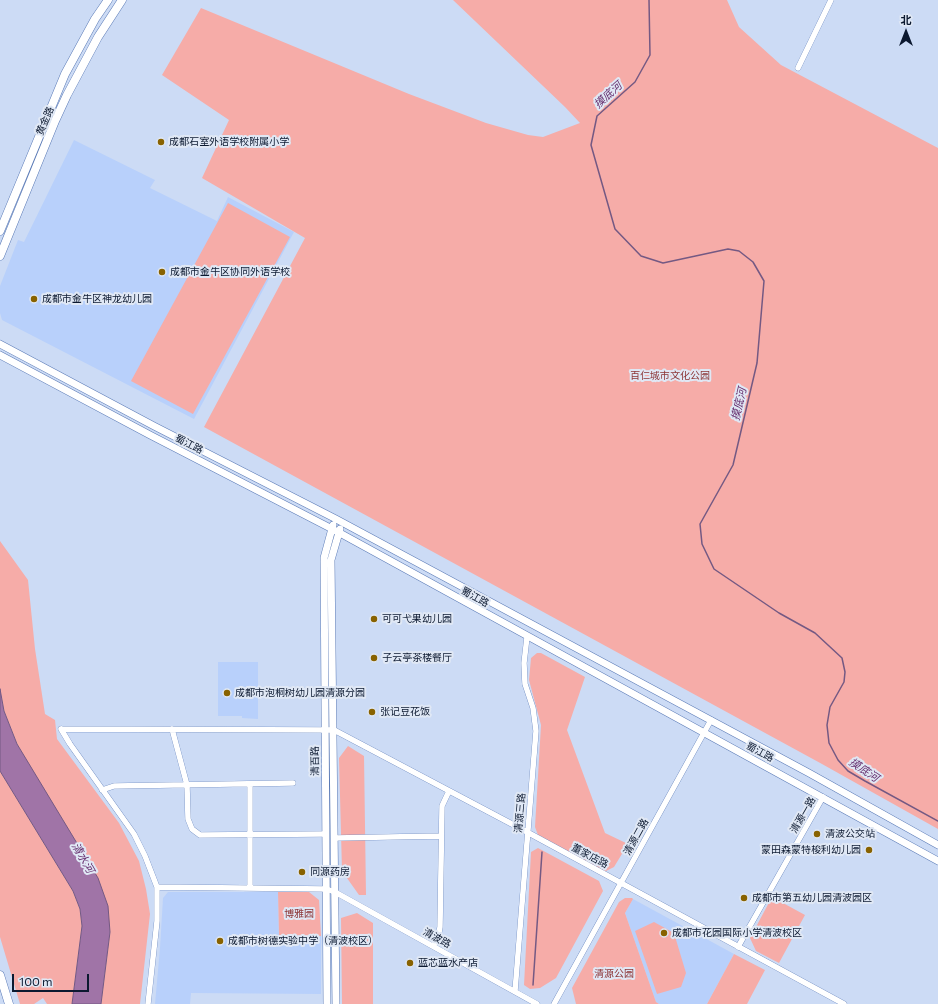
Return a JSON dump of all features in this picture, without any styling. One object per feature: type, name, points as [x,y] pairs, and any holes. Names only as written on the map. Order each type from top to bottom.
[{"type":"main road","name":"黄金路","points":[[0,231],[65,74],[91,26],[108,0]]},
{"type":"main road","name":"黄金路","points":[[0,256],[67,95],[98,37],[122,0]]},
{"type":"main road","points":[[0,975],[9,1004]]},
{"type":"street","points":[[798,68],[831,0]]},
{"type":"street","name":"蜀江路","points":[[0,344],[154,426],[339,521],[711,720],[938,845]]},
{"type":"street","name":"蜀江路","points":[[0,355],[148,434],[331,528],[527,637],[824,797],[938,861]]},
{"type":"street","name":"清百路","points":[[327,1004],[324,558],[331,528],[339,521]]},
{"type":"street","name":"清百路","points":[[336,1004],[331,560],[338,532],[339,521]]},
{"type":"street","name":"清源三路","points":[[515,991],[536,731],[533,708],[525,684],[524,663],[527,637]]},
{"type":"street","name":"清源二路","points":[[554,1004],[711,720]]},
{"type":"street","name":"董家店路","points":[[102,790],[61,729],[334,730],[527,832],[844,1004]]},
{"type":"street","points":[[172,729],[187,785],[188,819],[192,829],[200,835],[326,834]]},
{"type":"street","points":[[148,1004],[157,921],[157,887],[145,856],[134,834],[102,790],[114,786],[293,783]]},
{"type":"street","points":[[250,784],[250,887]]},
{"type":"street","points":[[433,946],[438,938],[440,927],[442,806],[449,791]]},
{"type":"street","name":"清源一路","points":[[738,947],[824,797]]},
{"type":"street","points":[[335,838],[441,836]]},
{"type":"street","name":"清波路","points":[[157,887],[326,889],[537,1004]]},
{"type":"shaded area","name":"成都市金牛区协同外语学校","points":[[74,140],[155,180],[150,188],[217,221],[228,197],[294,232],[194,419],[2,320],[0,313],[0,286],[18,240],[24,242]]},
{"type":"shaded area","points":[[218,662],[258,662],[258,719],[242,718],[242,716],[218,716]]},
{"type":"shaded area","name":"成都市树德实验中学（清波校区）","points":[[168,892],[278,892],[279,935],[321,936],[321,994],[191,993],[190,1004],[155,1004],[163,898]]},
{"type":"shaded area","name":"成都市花园国际小学清波校区","points":[[633,899],[734,954],[707,1004],[659,1004],[656,1002],[625,913]]},
{"type":"green space","name":"百仁城市文化公园","points":[[453,0],[727,0],[739,27],[781,65],[938,148],[938,829],[822,764],[204,427],[305,238],[202,178],[229,120],[162,75],[201,8],[409,94],[486,123],[528,135],[543,137],[580,123]]},
{"type":"green space","points":[[228,203],[290,237],[193,414],[131,381]]},
{"type":"green space","points":[[0,541],[28,580],[35,649],[45,714],[55,720],[57,739],[119,823],[139,861],[150,914],[140,1004],[101,1004],[110,932],[17,744],[4,711],[0,689]]},
{"type":"green space","points":[[537,653],[541,653],[585,677],[567,730],[605,833],[628,844],[614,867],[604,872],[538,835],[535,827],[541,725],[529,680],[531,658]]},
{"type":"green space","points":[[348,746],[364,756],[366,895],[359,895],[342,871],[339,758]]},
{"type":"green space","points":[[0,771],[73,891],[80,909],[82,926],[72,1004],[47,1004],[43,998],[34,1004],[20,1004],[0,937]]},
{"type":"green space","points":[[538,848],[599,881],[603,891],[556,978],[540,988],[530,989],[524,985],[531,852]]},
{"type":"green space","name":"博雅园","points":[[278,892],[309,892],[319,900],[321,936],[279,935]]},
{"type":"green space","points":[[772,897],[805,915],[779,963],[756,951],[750,938]]},
{"type":"green space","name":"清源公园","points":[[625,898],[633,899],[625,913],[656,1002],[659,1004],[576,1004],[572,988],[619,902]]},
{"type":"green space","points":[[357,913],[373,923],[373,1004],[342,1004],[341,918]]},
{"type":"green space","points":[[654,922],[674,933],[686,973],[681,987],[657,994],[635,931]]},
{"type":"green space","points":[[734,954],[765,970],[747,1004],[707,1004]]},
{"type":"water","name":"清水河","points":[[0,689],[4,711],[17,744],[98,878],[108,906],[110,932],[101,1004],[72,1004],[82,926],[80,909],[73,891],[0,771]]},
{"type":"waterway","name":"摸底河","points":[[649,0],[650,55],[635,82],[597,116],[591,145],[615,229],[641,256],[663,263],[728,249],[739,251],[753,262],[764,281],[757,363],[733,465],[700,524],[702,544],[714,569],[779,613],[815,633],[842,658],[845,672],[844,682],[830,707],[827,725],[829,743],[838,760],[848,771],[938,821]]},
{"type":"waterway","points":[[533,985],[542,852]]},
{"type":"place","name":"成都石室外语学校附属小学","points":[[161,142]]},
{"type":"place","name":"成都市金牛区协同外语学校","points":[[162,272]]},
{"type":"place","name":"成都市金牛区神龙幼儿园","points":[[34,299]]},
{"type":"place","name":"可可弋果幼儿园","points":[[374,619]]},
{"type":"place","name":"子云亭茶楼餐厅","points":[[374,658]]},
{"type":"place","name":"成都市泡桐树幼儿园清源分园","points":[[227,693]]},
{"type":"place","name":"张记豆花饭","points":[[372,712]]},
{"type":"place","name":"清波公交站","points":[[817,834]]},
{"type":"place","name":"蒙田森蒙特梭利幼儿园","points":[[869,850]]},
{"type":"place","name":"同源药房","points":[[302,872]]},
{"type":"place","name":"成都市第五幼儿园清波园区","points":[[744,898]]},
{"type":"place","name":"成都市花园国际小学清波校区","points":[[664,933]]},
{"type":"place","name":"成都市树德实验中学（清波校区）","points":[[220,941]]},
{"type":"place","name":"蓝芯蓝水产店","points":[[410,963]]}]
